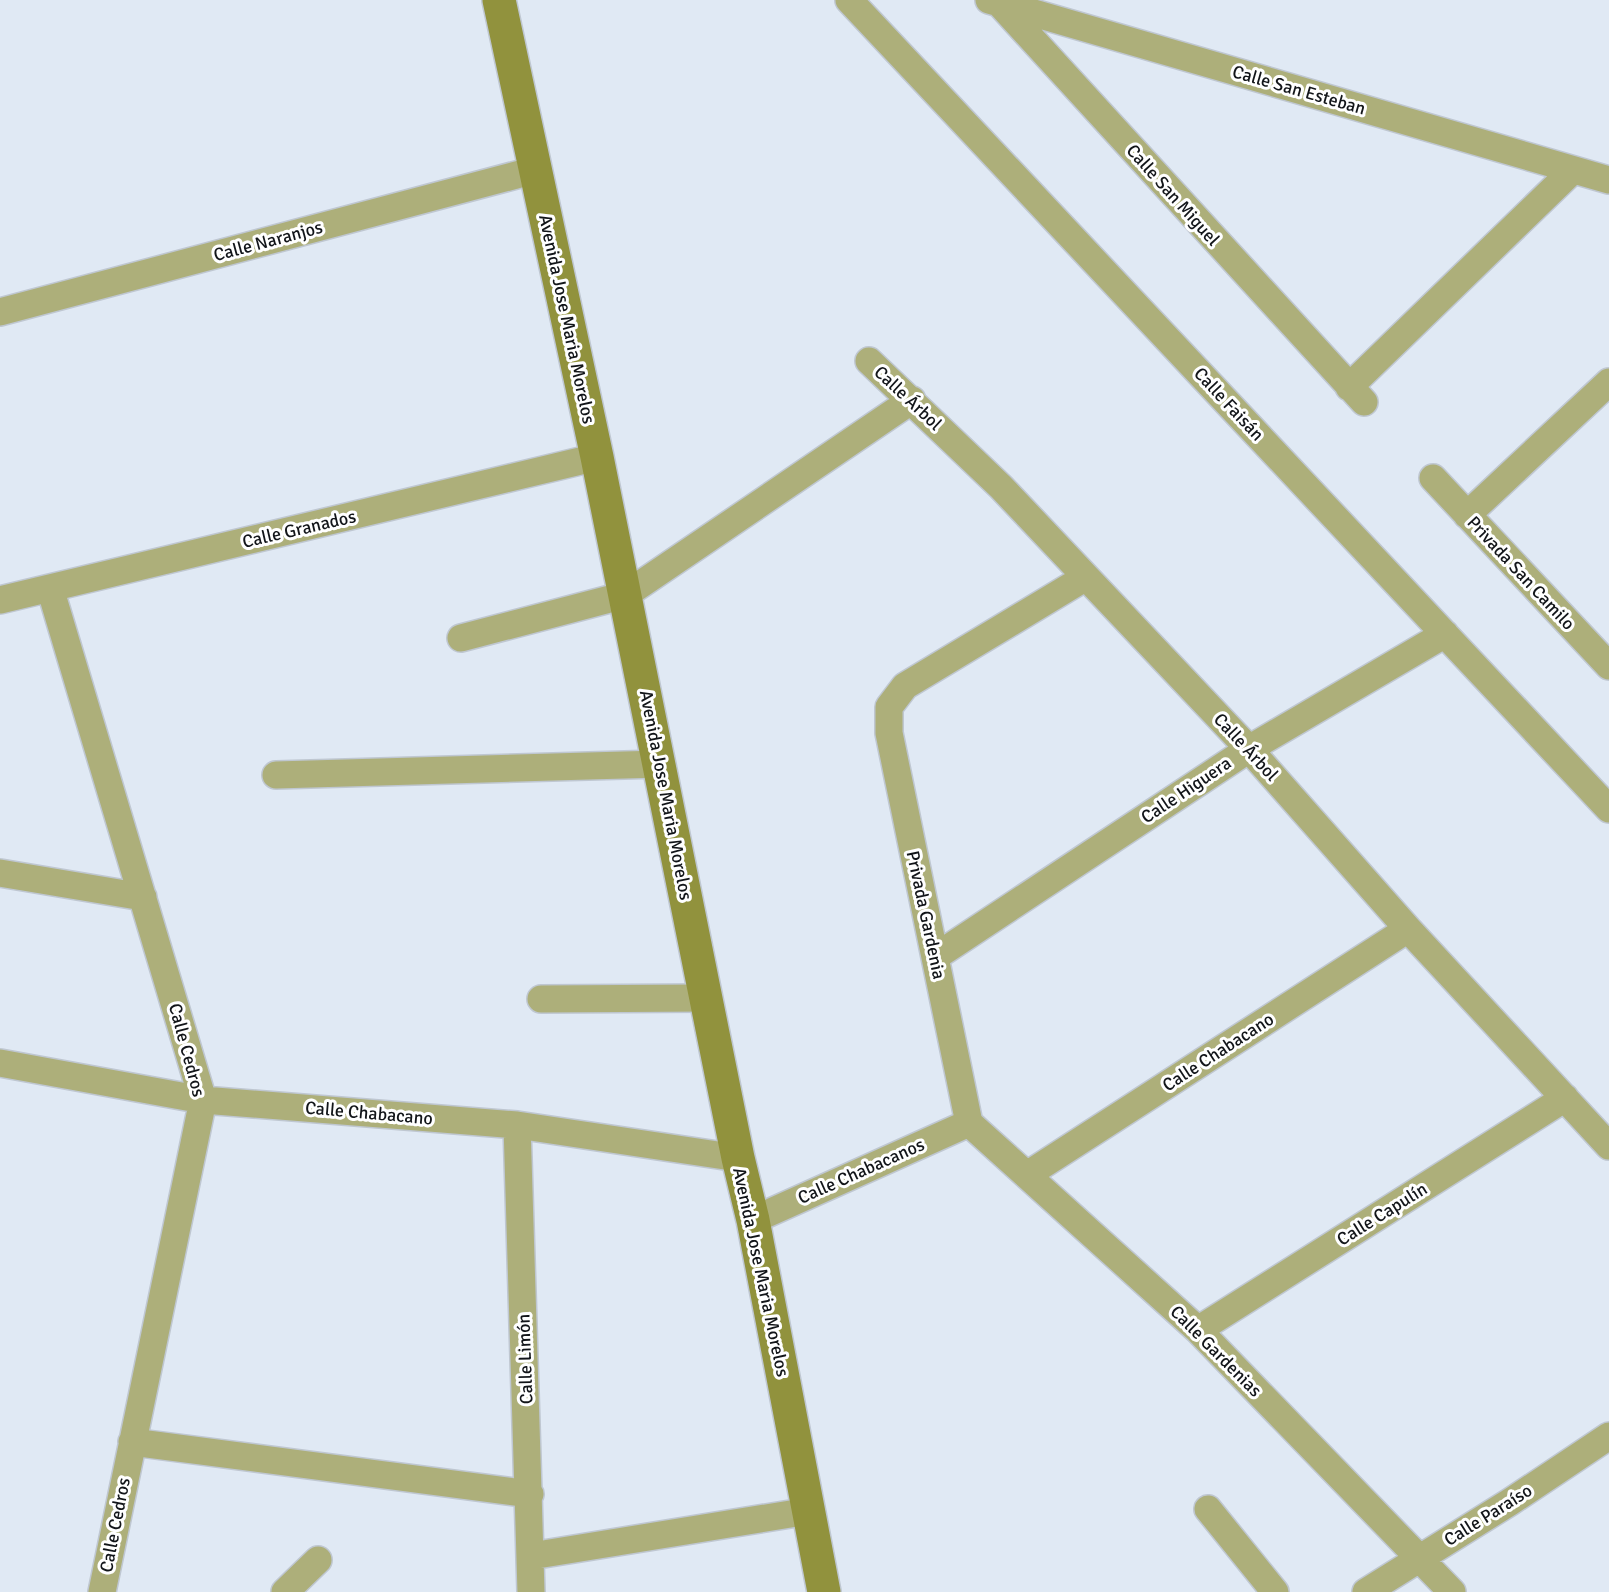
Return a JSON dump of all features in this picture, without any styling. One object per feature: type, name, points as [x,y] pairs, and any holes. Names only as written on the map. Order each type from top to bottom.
[{"type":"street","name":"Avenida Jose Maria Morelos","points":[[499,0],[660,764],[738,1158],[753,1220],[824,1592]]},
{"type":"street","name":"Calle Faisán","points":[[849,0],[1609,809]]},
{"type":"street","name":"Calle San Esteban","points":[[994,1],[1609,180]]},
{"type":"street","name":"Calle San Miguel","points":[[994,1],[1356,395],[1573,170]]},
{"type":"street","name":"Calle Naranjos","points":[[0,312],[535,170]]},
{"type":"street","name":"Calle Árbol","points":[[869,361],[1001,487],[1249,749],[1408,929],[1609,1146]]},
{"type":"street","points":[[1467,515],[1609,382]]},
{"type":"street","points":[[461,638],[625,596],[912,400]]},
{"type":"street","name":"Calle Granados","points":[[0,600],[597,457]]},
{"type":"street","name":"Privada San Camilo","points":[[1433,478],[1467,515],[1604,650]]},
{"type":"street","name":"Privada Gardenia","points":[[969,1123],[889,733],[889,707],[905,686],[1086,577]]},
{"type":"street","name":"Calle Cedros","points":[[50,588],[203,1100],[102,1592]]},
{"type":"street","name":"Calle Higuera","points":[[935,957],[1249,749],[1444,634]]},
{"type":"street","points":[[276,775],[660,764]]},
{"type":"street","points":[[0,873],[143,897]]},
{"type":"street","name":"Calle Chabacano","points":[[1027,1175],[1408,929]]},
{"type":"street","points":[[541,999],[706,998]]},
{"type":"street","name":"Calle Chabacano","points":[[0,1063],[203,1100],[517,1125],[738,1158]]},
{"type":"street","name":"Calle Capulín","points":[[1198,1330],[1565,1098]]},
{"type":"street","name":"Calle Gardenias","points":[[969,1123],[1198,1330],[1452,1592]]},
{"type":"street","name":"Calle Chabacanos","points":[[753,1220],[969,1123]]},
{"type":"street","name":"Calle Limón","points":[[517,1125],[530,1494],[531,1592]]},
{"type":"street","name":"Calle Paraíso","points":[[1366,1592],[1510,1502],[1609,1436]]},
{"type":"street","points":[[132,1443],[530,1494]]},
{"type":"street","points":[[1208,1509],[1275,1592]]},
{"type":"street","points":[[531,1556],[809,1511]]},
{"type":"street","points":[[285,1592],[318,1560]]}]
